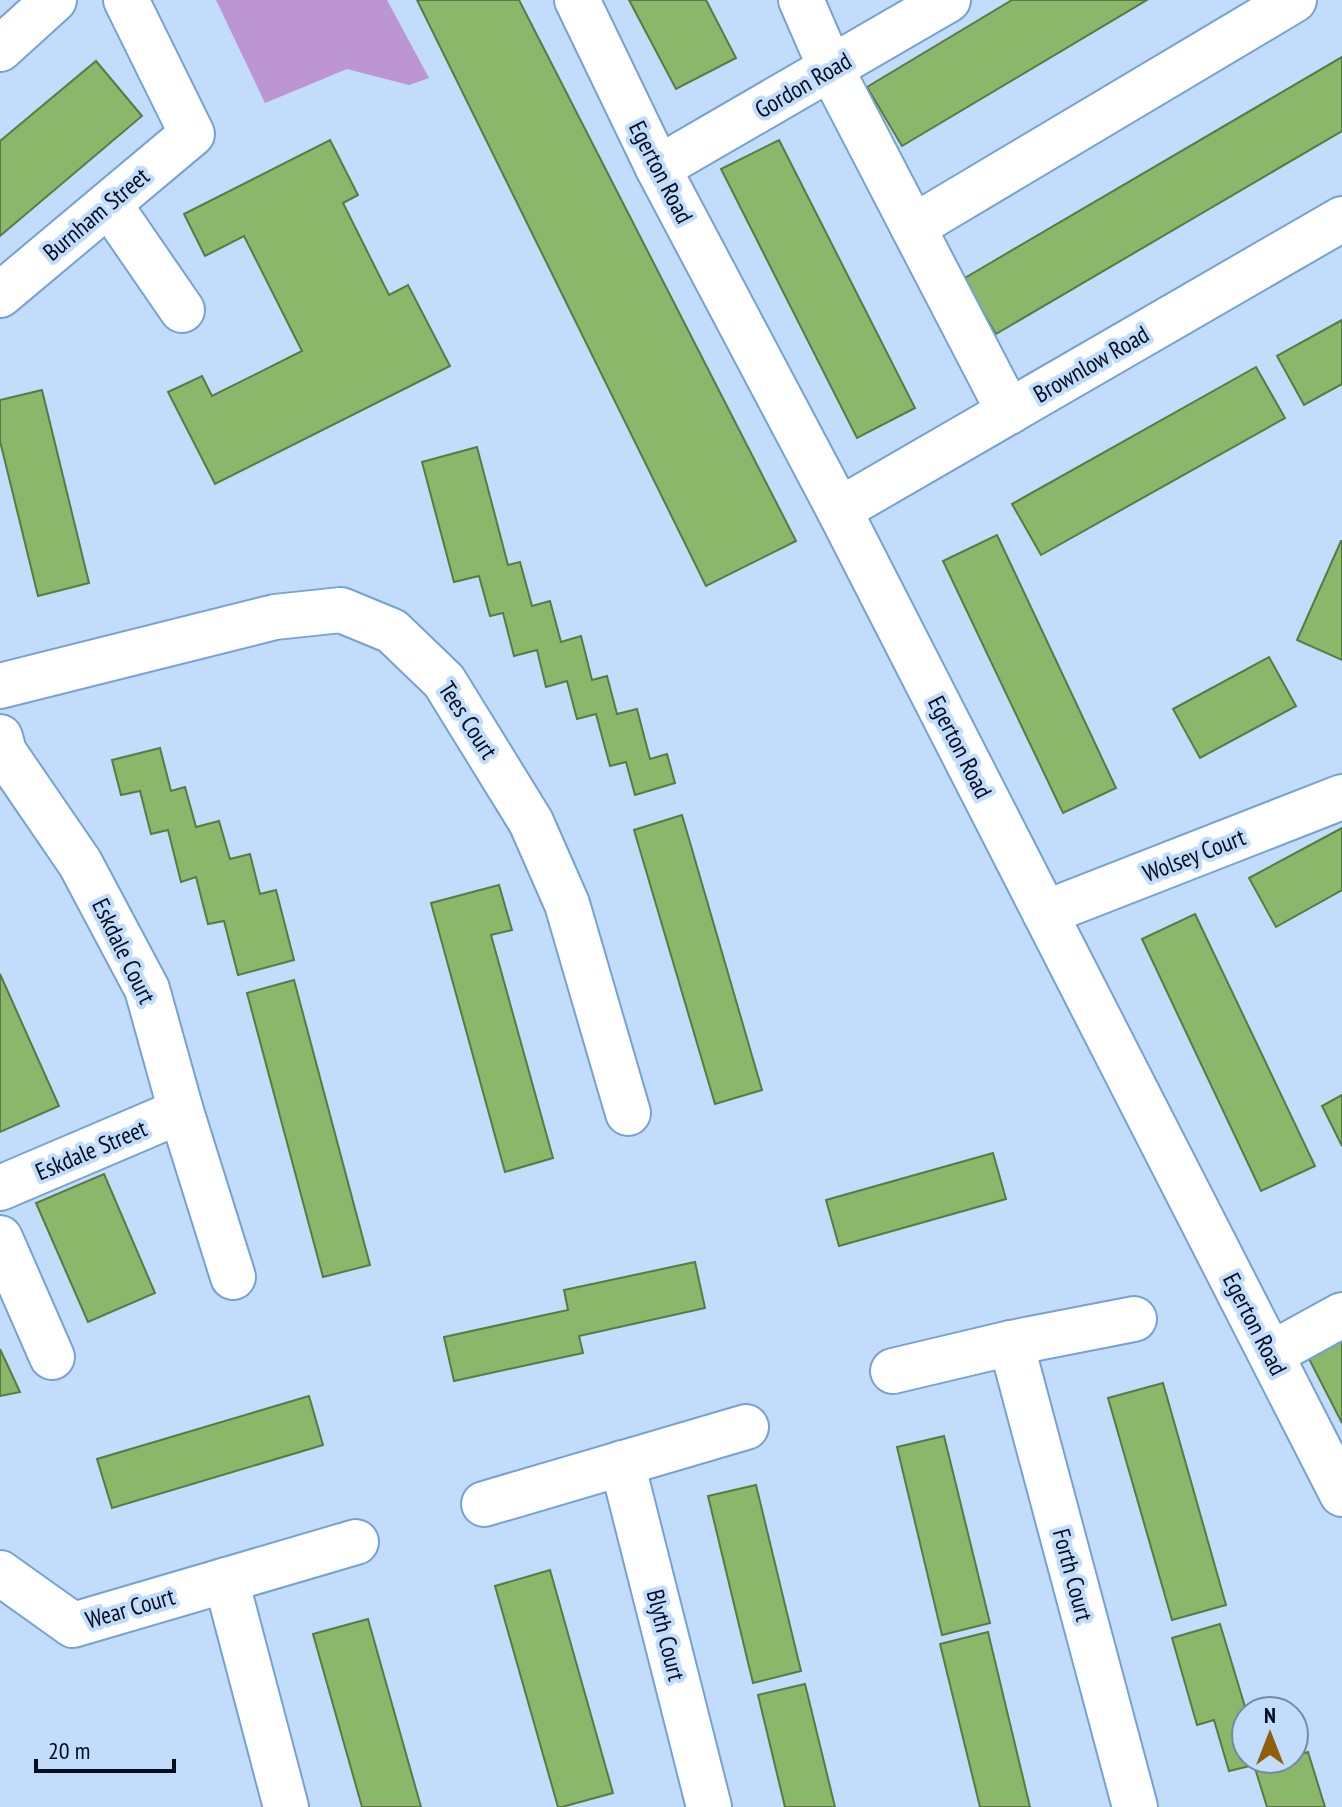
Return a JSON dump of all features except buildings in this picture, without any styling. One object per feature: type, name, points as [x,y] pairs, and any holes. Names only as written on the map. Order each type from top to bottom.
[{"type":"street","points":[[0,49],[54,0]]},
{"type":"street","name":"Burnham Street","points":[[0,295],[192,134],[126,0]]},
{"type":"street","name":"Egerton Road","points":[[577,0],[658,168],[839,510],[1342,1494]]},
{"type":"street","points":[[801,0],[831,69],[1009,412]]},
{"type":"street","name":"Gordon Road","points":[[658,168],[948,0]]},
{"type":"street","points":[[913,227],[1294,0]]},
{"type":"street","points":[[109,204],[182,310]]},
{"type":"street","name":"Brownlow Road","points":[[839,510],[1342,219]]},
{"type":"street","name":"Tees Court","points":[[0,686],[275,617],[341,610],[392,631],[444,681],[531,822],[567,904],[628,1113]]},
{"type":"street","name":"Eskdale Court","points":[[5,759],[80,863],[147,989],[233,1277]]},
{"type":"street","name":"Wolsey Court","points":[[1045,913],[1342,797]]},
{"type":"street","name":"Eskdale Street","points":[[0,1188],[181,1111]]},
{"type":"street","points":[[0,1238],[52,1357]]},
{"type":"street","points":[[1271,1354],[1342,1315]]},
{"type":"street","points":[[893,1371],[1011,1343],[1134,1319]]},
{"type":"street","name":"Forth Court","points":[[1011,1343],[1135,1807]]},
{"type":"street","points":[[484,1504],[746,1427]]},
{"type":"street","name":"Blyth Court","points":[[622,1463],[709,1807]]},
{"type":"street","name":"Wear Court","points":[[0,1573],[73,1625],[356,1542]]},
{"type":"street","points":[[226,1580],[286,1807]]},
{"type":"shaded area","points":[[216,0],[387,0],[429,78],[409,85],[347,69],[265,103]]}]
